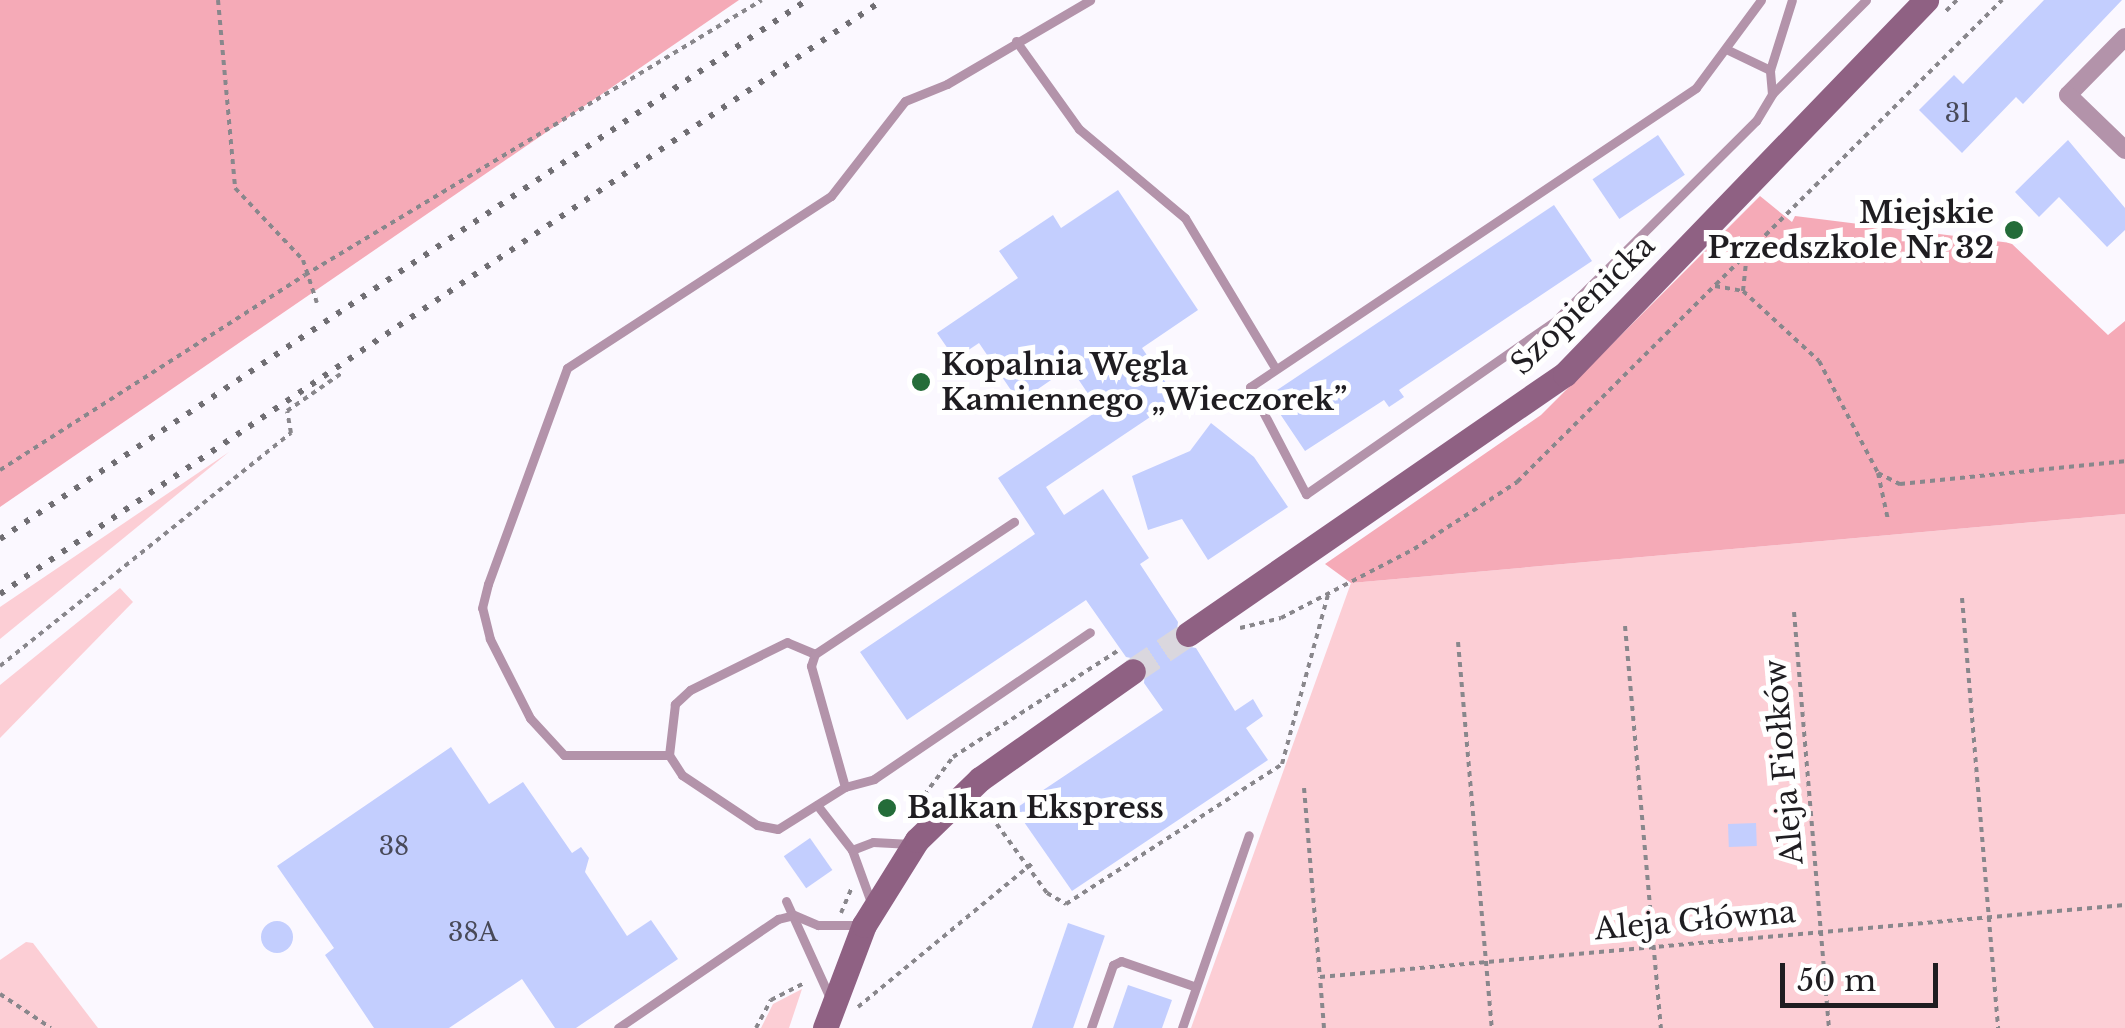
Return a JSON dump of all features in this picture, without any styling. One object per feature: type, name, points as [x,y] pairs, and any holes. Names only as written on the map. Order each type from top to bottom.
[{"type":"street","name":"Szopienicka","points":[[1188,634],[1565,374],[1926,0]]},
{"type":"street","points":[[2125,37],[2068,95],[2125,150]]},
{"type":"street","points":[[837,1010],[868,916],[913,845],[980,778],[1126,660]]},
{"type":"lane","points":[[670,755],[564,755],[530,718],[490,638],[482,608],[488,584],[563,378],[582,356],[831,196],[905,101],[1090,0]]},
{"type":"lane","points":[[1761,0],[1696,88],[1250,388],[1306,494],[1555,322],[1756,122],[1772,94],[1866,0]]},
{"type":"lane","points":[[1772,94],[1770,70],[1792,0]]},
{"type":"lane","points":[[1016,41],[1079,129],[1184,218],[1275,368]]},
{"type":"lane","points":[[1726,49],[1770,70]]},
{"type":"lane","points":[[845,787],[811,666],[815,654],[1014,522]]},
{"type":"lane","points":[[815,654],[786,642],[690,690],[675,704],[670,755],[682,775],[757,825],[778,829],[845,787],[874,779],[1090,632]]},
{"type":"lane","points":[[618,1028],[778,919],[794,914],[818,925],[868,916],[852,850],[817,805]]},
{"type":"lane","points":[[1182,1028],[1249,835]]},
{"type":"lane","points":[[852,850],[873,842],[913,845]]},
{"type":"lane","points":[[786,900],[837,1010]]},
{"type":"lane","points":[[1091,1028],[1112,965],[1121,961],[1196,987]]},
{"type":"path","points":[[218,0],[235,188],[304,260],[305,275],[317,303]]},
{"type":"path","points":[[0,470],[305,275],[762,0]]},
{"type":"path","points":[[1233,629],[1282,618],[1329,590],[1414,549],[1517,482],[2002,0]]},
{"type":"path","points":[[1744,291],[1747,253]]},
{"type":"path","points":[[1715,286],[1744,291],[1819,360],[1878,473],[1888,520]]},
{"type":"path","points":[[0,666],[290,432],[287,412],[342,373]]},
{"type":"path","points":[[1878,473],[1900,484],[2125,461]]},
{"type":"path","points":[[979,800],[1047,893],[1066,904],[1282,764],[1329,590]]},
{"type":"path","points":[[1962,598],[1998,1028]]},
{"type":"path","name":"Aleja Fiołków","points":[[1794,612],[1830,1028]]},
{"type":"path","points":[[1625,626],[1661,1028]]},
{"type":"path","points":[[1458,642],[1492,1028]]},
{"type":"path","points":[[923,794],[958,753],[1126,660]]},
{"type":"path","points":[[1304,788],[1324,1028]]},
{"type":"path","points":[[837,1010],[847,1016],[1036,861]]},
{"type":"path","name":"Aleja Główna","points":[[1320,977],[2125,905]]},
{"type":"path","points":[[756,1028],[771,1000],[810,980]]},
{"type":"path","points":[[0,994],[52,1028]]},
{"type":"shaded area","points":[[0,0],[739,0],[0,507]]},
{"type":"shaded area","points":[[1760,196],[1792,222],[1795,216],[2011,243],[2108,335],[2125,321],[2125,514],[1351,583],[1325,564],[1541,415]]},
{"type":"shaded area","points":[[229,452],[0,639],[0,607]]},
{"type":"shaded area","points":[[2125,514],[2125,1028],[1191,1028],[1351,583]]},
{"type":"shaded area","points":[[120,588],[133,602],[0,738],[0,685]]},
{"type":"shaded area","points":[[26,942],[33,943],[98,1028],[0,1028],[0,960]]},
{"type":"shaded area","points":[[802,989],[789,1028],[761,1028],[773,1004]]},
{"type":"building","points":[[2044,0],[2122,0],[2023,104],[2016,97],[1962,153],[1919,110],[1954,75],[1963,84]]},
{"type":"building","points":[[1658,135],[1685,175],[1619,219],[1593,179]]},
{"type":"building","points":[[2068,140],[2125,208],[2125,230],[2107,247],[2059,197],[2039,217],[2015,192]]},
{"type":"building","points":[[1118,190],[1198,310],[1142,348],[1177,399],[1046,487],[1064,515],[1103,489],[1149,558],[1140,564],[1178,622],[1175,644],[1196,648],[1235,711],[1253,699],[1263,716],[1246,728],[1268,760],[1072,891],[1015,809],[1163,710],[1144,683],[1146,661],[1126,657],[1086,600],[907,720],[860,652],[1035,534],[998,478],[1099,410],[1070,367],[1019,402],[979,343],[955,359],[937,333],[1018,278],[999,251],[1053,215],[1061,228]]},
{"type":"building","points":[[1554,205],[1592,261],[1399,390],[1404,397],[1389,407],[1384,400],[1305,451],[1268,396]]},
{"type":"building","points":[[1211,423],[1254,457],[1288,507],[1208,560],[1182,519],[1148,530],[1132,476],[1190,451]]},
{"type":"building","points":[[451,747],[489,804],[523,782],[572,853],[581,847],[589,858],[585,872],[627,936],[651,920],[678,959],[576,1028],[555,1028],[522,979],[449,1028],[374,1028],[325,955],[334,948],[277,866]]},
{"type":"building","points":[[1756,823],[1757,846],[1729,847],[1728,824]]},
{"type":"building","points":[[810,838],[832,870],[806,888],[784,856]]},
{"type":"building","points":[[277,921],[288,926],[293,937],[288,948],[277,953],[266,948],[261,937],[266,926]]},
{"type":"building","points":[[1068,923],[1105,936],[1073,1028],[1032,1028]]},
{"type":"building","points":[[1128,985],[1172,1000],[1162,1028],[1113,1028]]},
{"type":"tunnel","points":[[1133,671],[1188,634]]},
{"type":"railway","points":[[0,539],[807,0]]},
{"type":"railway","points":[[0,594],[883,0]]},
{"type":"place","name":"Miejskie Przedszkole Nr 32","points":[[2014,230]]},
{"type":"place","name":"Kopalnia Węgla Kamiennego „Wieczorek”","points":[[921,382]]},
{"type":"place","name":"Balkan Ekspress","points":[[887,808]]}]
